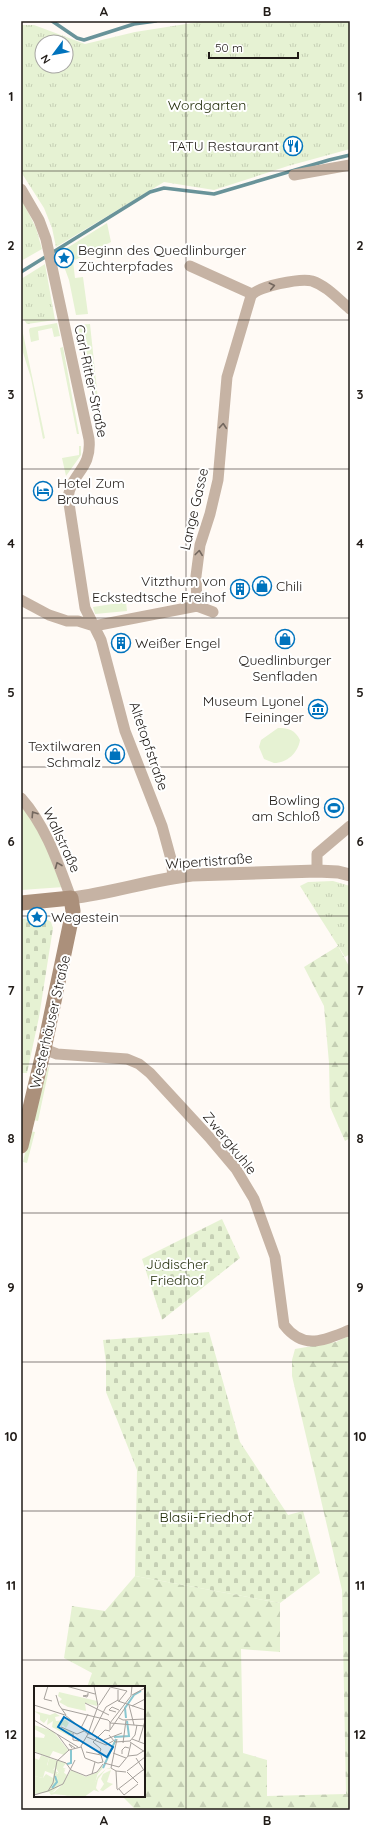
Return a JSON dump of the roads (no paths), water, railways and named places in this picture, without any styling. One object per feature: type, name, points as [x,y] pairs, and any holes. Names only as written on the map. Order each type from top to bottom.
[{"type":"main road","points":[[21,903],[71,898]]},
{"type":"main road","name":"Westerhäuser Straße","points":[[21,1146],[72,922],[73,911],[71,898]]},
{"type":"street","points":[[294,175],[350,165]]},
{"type":"street","name":"Carl-Ritter-Straße","points":[[21,189],[39,220],[50,253],[90,447],[89,457],[68,492],[68,501],[85,608],[94,626]]},
{"type":"street","points":[[190,266],[252,294],[269,286],[308,280],[322,286],[350,309]]},
{"type":"street","name":"Lange Gasse","points":[[197,606],[196,576],[200,545],[210,514],[218,480],[227,377],[240,329],[252,294]]},
{"type":"street","points":[[21,600],[49,615],[67,621],[78,621],[94,626],[197,606],[213,612]]},
{"type":"street","name":"Altetopfstraße","points":[[94,626],[101,640],[125,731],[162,826],[171,859],[173,877]]},
{"type":"street","name":"Wallstraße","points":[[21,798],[30,808],[45,832],[71,898]]},
{"type":"street","points":[[317,871],[318,854],[350,826]]},
{"type":"street","name":"Wipertistraße","points":[[71,898],[95,895],[173,877],[194,875],[317,871],[338,872],[350,875]]},
{"type":"street","name":"Zwergkuhle","points":[[44,1049],[57,1054],[127,1059],[139,1064],[150,1073],[209,1137],[236,1169],[254,1199],[275,1257],[284,1325],[290,1333],[301,1340],[316,1341],[350,1330]]},
{"type":"waterway","points":[[52,21],[77,38],[84,40],[134,24],[156,21]]},
{"type":"waterway","points":[[21,272],[150,192],[164,188],[214,194],[350,155]]},
{"type":"place","name":"TATU Restaurant","points":[[293,146]]},
{"type":"place","name":"Beginn des Quedlinburger Züchterpfades","points":[[64,258]]},
{"type":"place","name":"Hotel Zum Brauhaus","points":[[43,491]]},
{"type":"place","name":"Chili","points":[[262,586]]},
{"type":"place","name":"Vitzthum von Eckstedtsche Freihof","points":[[240,589]]},
{"type":"place","name":"Quedlinburger Senfladen","points":[[285,639]]},
{"type":"place","name":"Weißer Engel","points":[[121,643]]},
{"type":"place","name":"Museum Lyonel Feininger","points":[[318,709]]},
{"type":"place","name":"Textilwaren Schmalz","points":[[115,754]]},
{"type":"place","name":"Bowling am Schloß","points":[[334,808]]},
{"type":"place","name":"Wegestein","points":[[37,917]]},
{"type":"park label","name":"Wordgarten","points":[[207,105]]},
{"type":"park label","name":"Jüdischer Friedhof","points":[[177,1272]]},
{"type":"park label","name":"Blasii-Friedhof","points":[[206,1517]]}]
